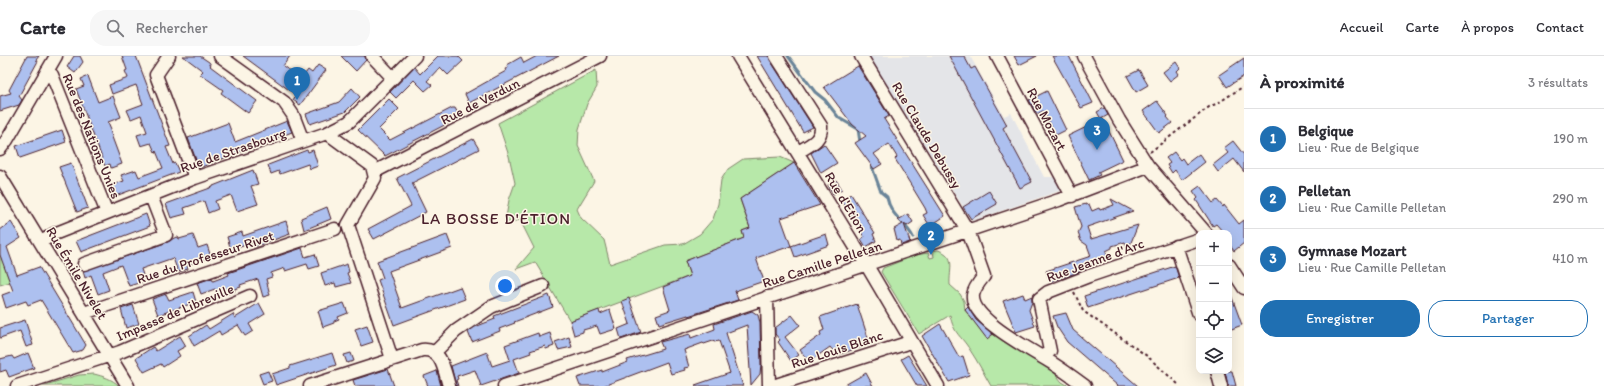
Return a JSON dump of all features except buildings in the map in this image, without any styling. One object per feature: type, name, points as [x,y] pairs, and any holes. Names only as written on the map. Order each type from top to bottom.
[{"type":"street","points":[[0,149],[8,140],[56,56]]},
{"type":"street","points":[[169,56],[156,75],[195,178]]},
{"type":"street","points":[[220,56],[284,102],[293,115],[303,141]]},
{"type":"street","points":[[372,56],[393,78]]},
{"type":"street","name":"Rue de Strasbourg","points":[[41,242],[54,234],[195,178],[327,133],[349,122],[414,56]]},
{"type":"street","name":"Rue de Verdun","points":[[374,172],[600,56]]},
{"type":"street","name":"Rue d'Etion","points":[[738,56],[866,264],[938,386]]},
{"type":"street","points":[[776,56],[821,126],[822,133],[817,140],[798,152]]},
{"type":"street","name":"Rue Claude Debussy","points":[[861,56],[968,230],[984,276],[977,285],[973,295],[976,305],[987,321],[997,330],[1042,357],[1085,386]]},
{"type":"street","name":"Rue Mozart","points":[[997,56],[1072,196]]},
{"type":"street","points":[[1084,56],[1119,120],[1146,162],[1203,230]]},
{"type":"street","name":"Rue des Nations Unies","points":[[47,71],[52,75],[108,213]]},
{"type":"street","points":[[327,133],[372,166],[374,172],[375,178],[348,225],[392,359]]},
{"type":"street","name":"Rue Camille Pelletan","points":[[504,386],[1072,196],[1146,162]]},
{"type":"street","name":"Rue Émile Nivelet","points":[[0,176],[128,386]]},
{"type":"street","points":[[84,264],[166,235],[151,196]]},
{"type":"street","name":"Rue du Professeur Rivet","points":[[84,313],[335,229]]},
{"type":"street","name":"Rue Jeanne d'Arc","points":[[1042,357],[1050,351],[1039,299],[1048,292],[1196,240]]},
{"type":"street","points":[[1176,246],[1196,306]]},
{"type":"street","points":[[1230,266],[1244,288]]},
{"type":"street","points":[[435,352],[456,331],[491,307],[543,286]]},
{"type":"street","name":"Impasse de Libreville","points":[[17,386],[111,356],[250,296]]},
{"type":"street","points":[[767,297],[769,386]]},
{"type":"street","name":"Rue Louis Blanc","points":[[773,386],[896,346],[910,340]]},
{"type":"street","points":[[310,386],[392,359],[430,349],[435,352],[442,363],[449,386]]},
{"type":"street","points":[[1218,374],[1221,386]]},
{"type":"path","points":[[1146,162],[1209,107],[1218,103],[1244,86]]},
{"type":"path","points":[[1070,284],[1083,311],[1146,356],[1180,386]]},
{"type":"shaded area","points":[[869,56],[970,56],[1004,116],[1011,113],[1044,177],[1053,177],[1062,190],[972,221]]},
{"type":"green space","points":[[596,70],[597,87],[587,104],[579,129],[578,146],[594,181],[577,209],[581,218],[604,240],[610,264],[665,245],[683,244],[700,234],[713,219],[718,204],[721,180],[728,169],[743,159],[780,157],[794,163],[740,199],[750,228],[742,231],[744,238],[685,261],[690,276],[570,321],[535,262],[516,269],[534,248],[520,220],[505,223],[509,200],[515,183],[509,156],[498,123]]},
{"type":"green space","points":[[938,250],[950,259],[950,285],[960,294],[964,301],[965,310],[987,338],[994,334],[1052,370],[1062,382],[1069,386],[991,386],[973,354],[956,331],[950,315],[919,334],[881,272],[883,268],[916,255],[928,253],[930,258],[934,257],[933,251]]},
{"type":"green space","points":[[0,254],[10,282],[0,285]]},
{"type":"green space","points":[[94,374],[111,380],[119,386],[42,386],[79,375]]},
{"type":"waterway","points":[[788,56],[815,92],[825,100],[839,118],[858,129],[860,142]]},
{"type":"waterway","points":[[872,167],[881,192],[887,197],[891,209],[906,226],[913,237]]},
{"type":"place","name":"Belgique","points":[[297,100]]},
{"type":"place","name":"Gymnase Mozart","points":[[1097,150]]},
{"type":"place","name":"Pelletan","points":[[931,255]]},
{"type":"district","name":"LA BOSSE D'ÉTION","points":[[496,218]]}]
